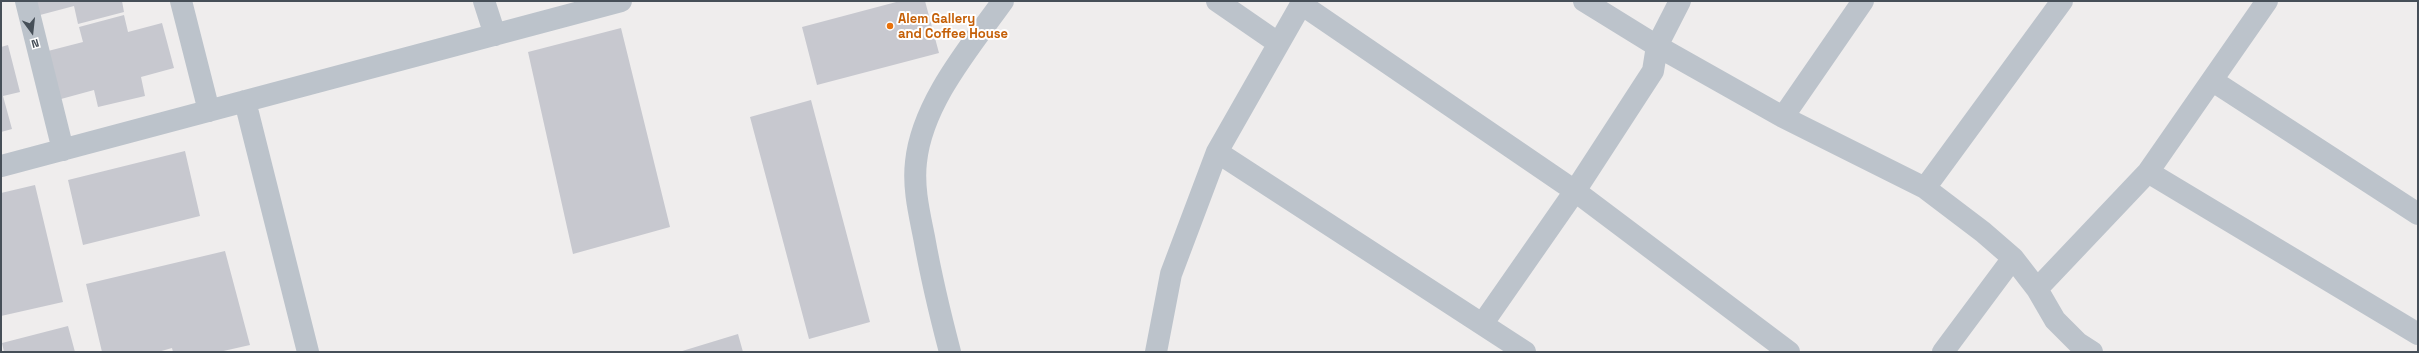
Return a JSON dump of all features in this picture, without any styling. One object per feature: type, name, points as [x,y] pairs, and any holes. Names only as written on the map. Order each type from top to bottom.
[{"type":"street","points":[[26,1],[63,150]]},
{"type":"street","points":[[181,1],[209,111]]},
{"type":"street","points":[[484,1],[495,35]]},
{"type":"street","points":[[1,166],[620,1]]},
{"type":"street","points":[[950,352],[934,287],[916,192],[916,161],[926,123],[952,71],[1003,1]]},
{"type":"street","points":[[1217,1],[1278,43]]},
{"type":"street","points":[[1584,1],[1657,46],[1783,117],[1925,188],[1983,232],[2013,258],[2037,289],[2055,320],[2078,343],[2092,352]]},
{"type":"street","points":[[1483,324],[1575,191],[1653,71],[1657,46],[1680,1]]},
{"type":"street","points":[[1783,117],[1863,1]]},
{"type":"street","points":[[1925,188],[2062,1]]},
{"type":"street","points":[[2037,289],[2148,172],[2213,81],[2267,1]]},
{"type":"street","points":[[1156,352],[1171,274],[1217,152],[1302,3],[1575,191],[1789,352]]},
{"type":"street","points":[[2213,81],[2418,214]]},
{"type":"street","points":[[245,101],[308,352]]},
{"type":"street","points":[[1217,152],[1525,352]]},
{"type":"street","points":[[2148,172],[2418,334]]},
{"type":"street","points":[[1943,352],[2013,258]]},
{"type":"building","points":[[36,1],[122,1],[124,12],[78,24],[74,6],[40,15]]},
{"type":"building","points":[[900,1],[925,1],[939,53],[817,85],[802,27]]},
{"type":"building","points":[[124,15],[128,32],[162,23],[174,68],[141,77],[145,96],[98,107],[94,90],[61,99],[48,51],[83,42],[79,27]]},
{"type":"building","points":[[621,28],[670,227],[573,254],[528,52]]},
{"type":"building","points":[[8,45],[20,92],[3,96],[12,129],[1,132],[1,47]]},
{"type":"building","points":[[811,100],[870,322],[809,339],[750,117]]},
{"type":"building","points":[[185,151],[200,216],[83,245],[68,180]]},
{"type":"building","points":[[35,185],[63,302],[1,316],[1,193]]},
{"type":"building","points":[[225,251],[250,345],[219,352],[173,352],[172,348],[158,352],[102,352],[86,284]]},
{"type":"building","points":[[68,326],[75,352],[4,352],[2,343]]},
{"type":"building","points":[[738,334],[743,352],[679,352]]},
{"type":"place","name":"Alem Gallery and Coffee House","points":[[890,26]]}]
